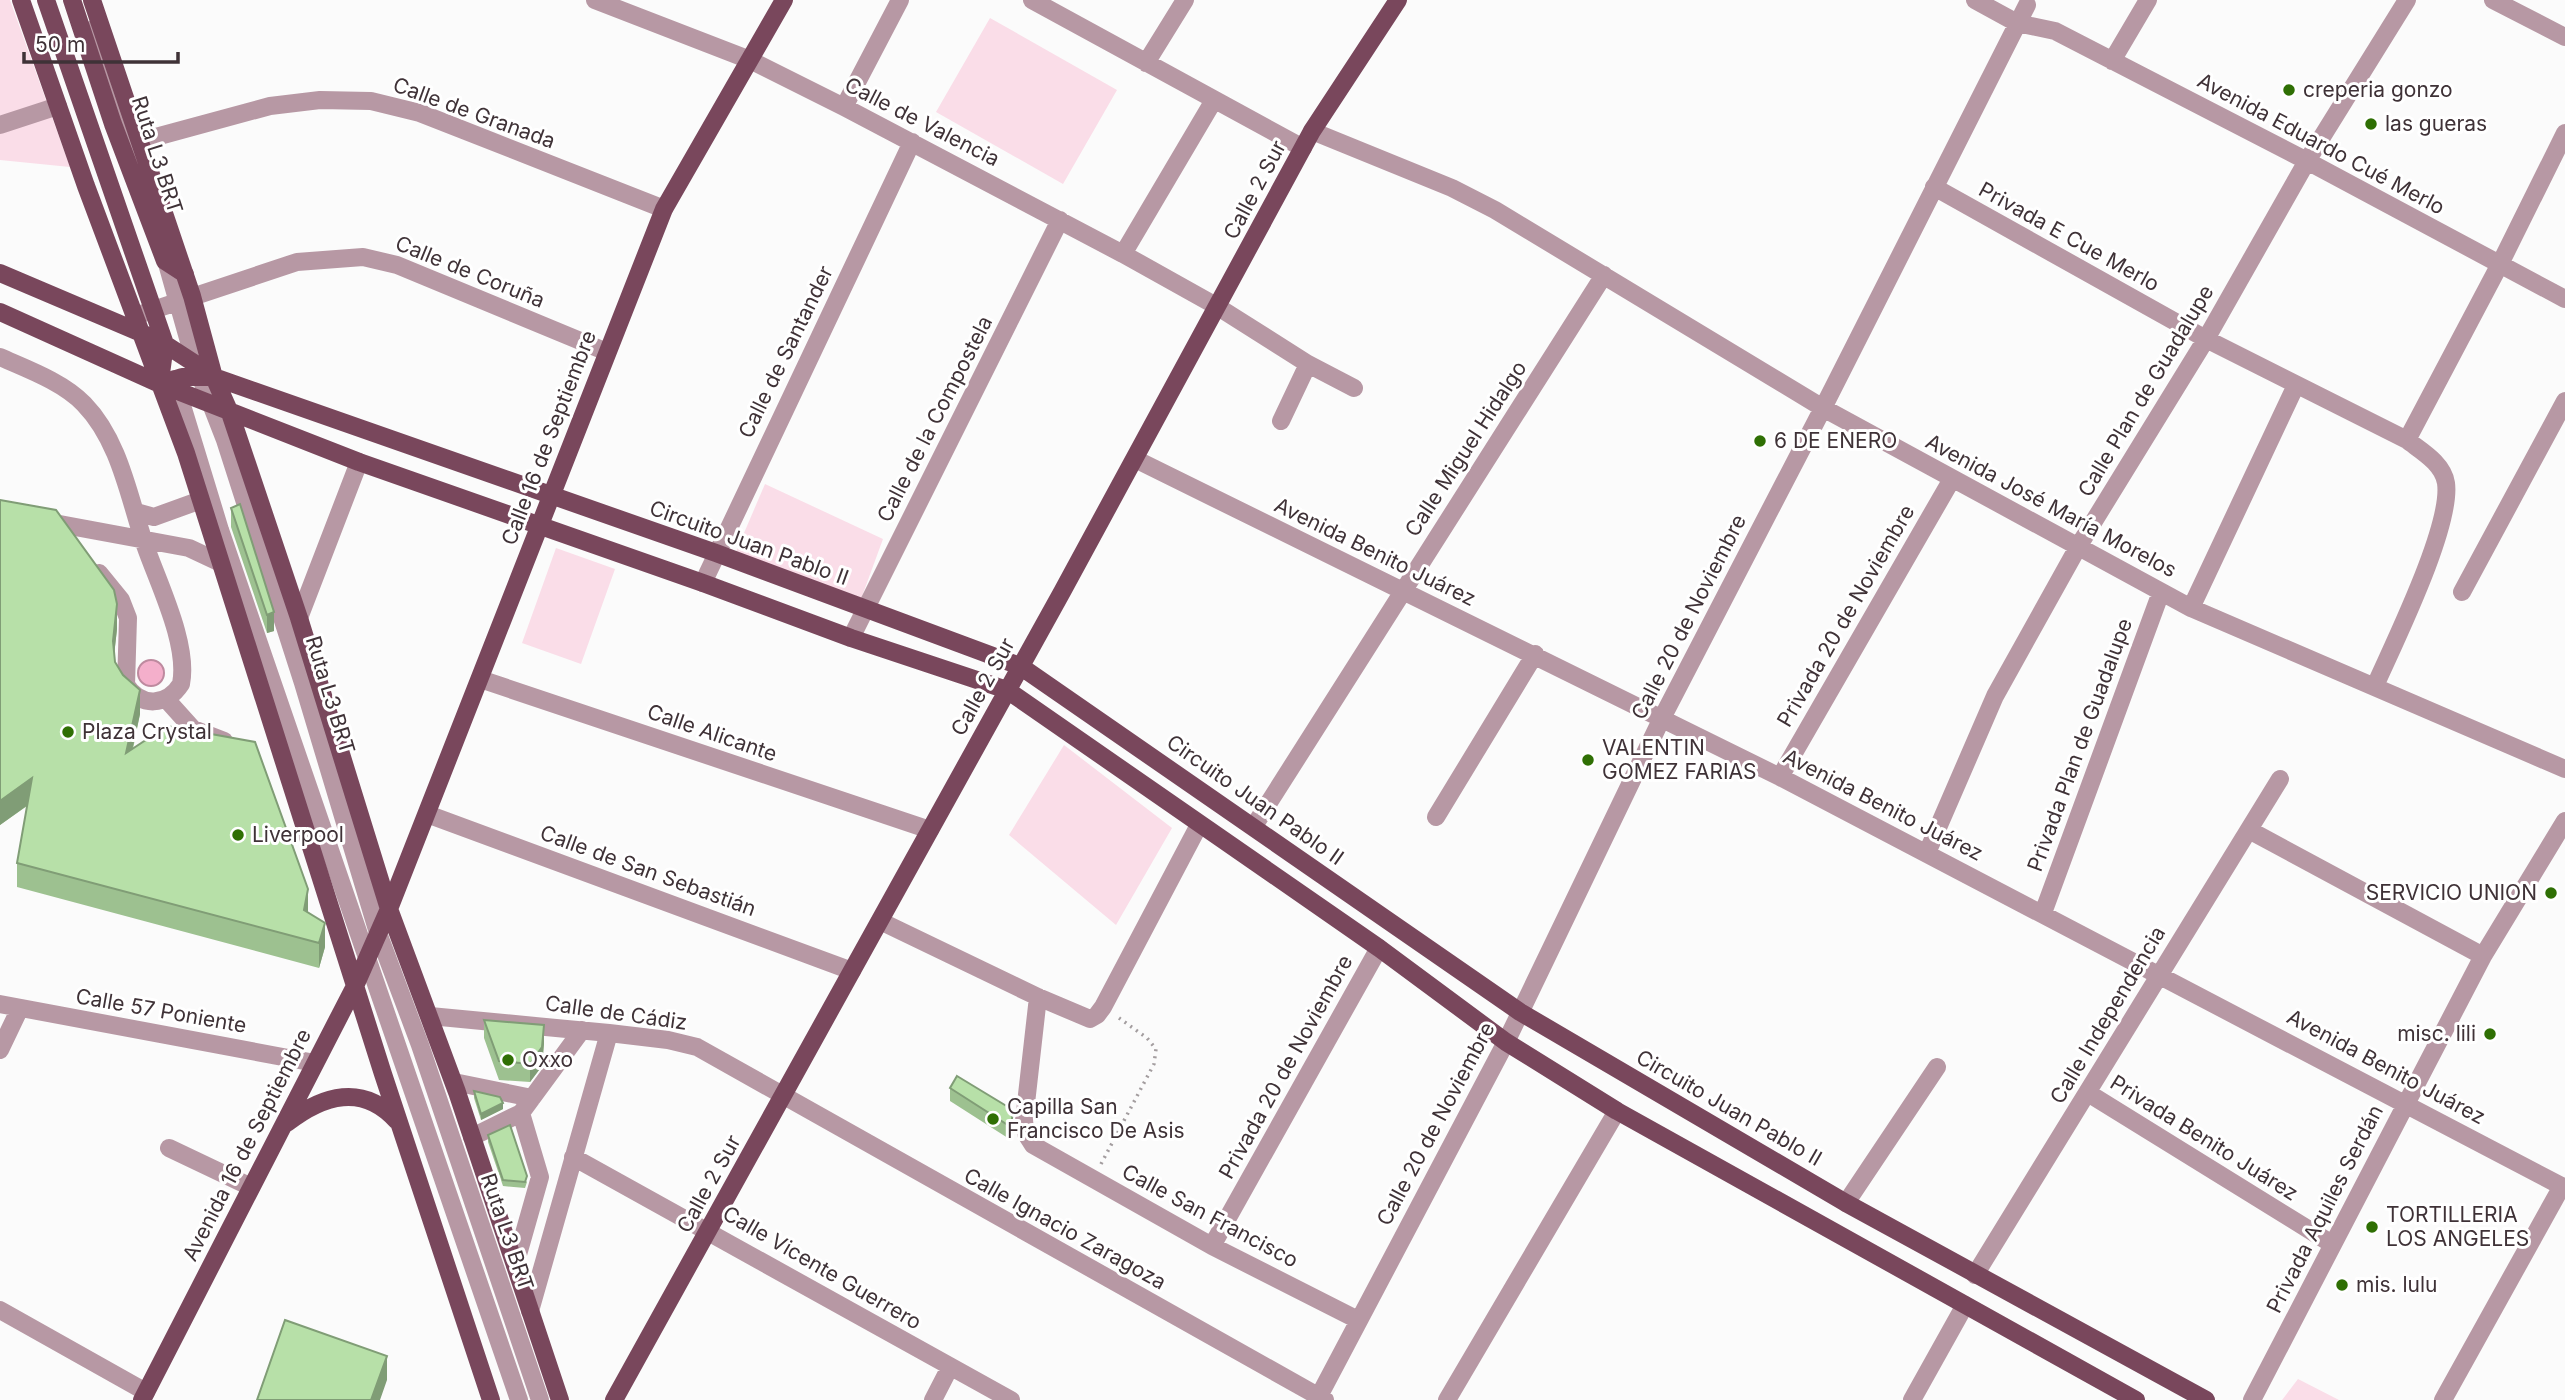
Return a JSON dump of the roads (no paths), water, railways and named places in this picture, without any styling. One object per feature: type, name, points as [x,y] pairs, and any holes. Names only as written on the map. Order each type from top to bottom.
[{"type":"main road","points":[[21,0],[58,106],[163,306],[230,413],[299,618],[389,909],[454,1082],[560,1400]]},
{"type":"main road","points":[[46,0],[68,9],[119,126],[168,265],[185,274]]},
{"type":"main road","points":[[92,0],[185,274]]},
{"type":"main road","name":"Calle 16 de Septiembre","points":[[389,909],[664,209],[784,0]]},
{"type":"main road","name":"Calle 2 Sur","points":[[614,1400],[1135,459],[1312,131],[1398,0]]},
{"type":"main road","points":[[68,9],[163,306],[170,385],[201,500],[355,986],[491,1400]]},
{"type":"main road","points":[[119,126],[141,141]]},
{"type":"main road","name":"Circuito Juan Pablo II","points":[[0,273],[141,333],[203,371],[552,497],[716,552],[864,610],[1020,666],[1520,1012],[1846,1203],[2206,1400]]},
{"type":"main road","points":[[170,385],[141,333],[185,274]]},
{"type":"main road","points":[[0,312],[230,413],[359,462],[851,638],[1007,690],[1379,948],[1506,1042],[1617,1111],[2136,1400]]},
{"type":"main road","points":[[170,385],[203,371]]},
{"type":"main road","name":"Avenida 16 de Septiembre","points":[[144,1396],[355,986],[389,909]]},
{"type":"main road","points":[[281,1128],[305,1108],[328,1099],[352,1097],[376,1102],[401,1125]]},
{"type":"street","points":[[39,0],[163,306]]},
{"type":"street","points":[[52,0],[68,9]]},
{"type":"street","name":"Calle de Valencia","points":[[595,0],[750,60],[844,107],[1124,254],[1218,307],[1308,364],[1354,388]]},
{"type":"street","points":[[844,107],[900,0]]},
{"type":"street","points":[[1032,0],[1303,148]]},
{"type":"street","points":[[1146,63],[1185,0]]},
{"type":"street","name":"Avenida Eduardo Cué Merlo","points":[[1977,0],[2017,23],[2055,31]]},
{"type":"street","points":[[2112,61],[2148,0]]},
{"type":"street","name":"Calle Plan de Guadalupe","points":[[1927,853],[1995,696],[2078,547],[2206,339],[2307,161],[2407,0]]},
{"type":"street","points":[[2493,0],[2565,37]]},
{"type":"street","name":"Avenida Eduardo Cué Merlo","points":[[2023,2],[2055,31],[2307,161],[2565,299]]},
{"type":"street","name":"Calle 20 de Noviembre","points":[[1321,1399],[1358,1320],[1506,1042],[1661,720],[1823,408],[2017,23],[2023,2]]},
{"type":"street","name":"Calle de Granada","points":[[141,141],[270,106],[320,100],[371,101],[420,113],[664,209]]},
{"type":"street","points":[[1124,254],[1214,100]]},
{"type":"street","points":[[0,125],[58,106]]},
{"type":"street","name":"Avenida José María Morelos","points":[[1312,131],[1452,188],[1604,275],[1823,408],[2191,608],[2565,769]]},
{"type":"street","points":[[2407,440],[2500,264],[2565,133]]},
{"type":"street","name":"Calle de Santander","points":[[703,583],[912,142]]},
{"type":"street","name":"Privada E Cue Merlo","points":[[1934,187],[2206,339],[2407,440],[2436,463],[2446,483],[2440,527],[2375,686]]},
{"type":"street","name":"Calle de la Compostela","points":[[851,638],[1060,220]]},
{"type":"street","name":"Calle de Coruña","points":[[163,306],[297,262],[363,257],[397,265],[607,352]]},
{"type":"street","points":[[163,306],[168,265]]},
{"type":"street","name":"Calle Miguel Hidalgo","points":[[1254,826],[1604,275]]},
{"type":"street","points":[[0,357],[67,391],[91,411],[115,455],[136,512],[181,658],[181,684],[166,699],[157,702],[141,699],[126,685],[128,618],[111,587],[87,559]]},
{"type":"street","points":[[1281,421],[1308,364]]},
{"type":"street","name":"Ruta L3 BRT","points":[[203,371],[210,404],[303,683],[378,933],[420,1045],[540,1400]]},
{"type":"street","points":[[170,385],[519,1400]]},
{"type":"street","points":[[2191,608],[2296,385]]},
{"type":"street","points":[[2462,592],[2565,401]]},
{"type":"street","name":"Avenida Benito Juárez","points":[[1135,459],[1780,777],[2563,1187]]},
{"type":"street","points":[[299,618],[359,462]]},
{"type":"street","name":"Privada 20 de Noviembre","points":[[1780,777],[1952,479]]},
{"type":"street","points":[[136,512],[154,517],[201,500]]},
{"type":"street","points":[[0,513],[144,542],[189,548],[222,564]]},
{"type":"street","points":[[66,525],[75,545]]},
{"type":"street","name":"Privada Plan de Guadalupe","points":[[2043,913],[2161,592]]},
{"type":"street","points":[[1436,817],[1535,654]]},
{"type":"street","name":"Calle Alicante","points":[[480,679],[930,830]]},
{"type":"street","points":[[166,699],[194,729],[237,746]]},
{"type":"street","name":"Calle Independencia","points":[[1975,1275],[2280,779]]},
{"type":"street","name":"Calle de San Sebastián","points":[[427,814],[852,971]]},
{"type":"street","name":"Privada Aquiles Serdán","points":[[2252,1400],[2483,956],[2565,821]]},
{"type":"street","points":[[880,921],[1038,998],[1090,1019],[1103,1007],[1199,825]]},
{"type":"street","points":[[2249,830],[2483,956]]},
{"type":"street","name":"Privada 20 de Noviembre","points":[[1212,1246],[1379,948]]},
{"type":"street","name":"Calle San Francisco","points":[[1038,998],[1026,1134],[1033,1145],[1212,1246],[1358,1320]]},
{"type":"street","name":"Calle 57 Poniente","points":[[0,1004],[315,1063]]},
{"type":"street","points":[[0,1050],[20,1008]]},
{"type":"street","name":"Calle de Cádiz","points":[[430,1016],[668,1040],[697,1047],[783,1098]]},
{"type":"street","points":[[472,1137],[526,1106],[582,1030]]},
{"type":"street","points":[[530,1311],[609,1033]]},
{"type":"street","points":[[1846,1203],[1937,1067]]},
{"type":"street","points":[[454,1082],[526,1106]]},
{"type":"street","name":"Privada Benito Juárez","points":[[2088,1093],[2332,1244]]},
{"type":"street","name":"Calle Ignacio Zaragoza","points":[[783,1098],[1321,1399]]},
{"type":"street","points":[[515,1265],[540,1177],[526,1106]]},
{"type":"street","points":[[1447,1400],[1617,1111]]},
{"type":"street","points":[[169,1148],[251,1187]]},
{"type":"street","name":"Calle Vicente Guerrero","points":[[573,1157],[710,1230],[1011,1400]]},
{"type":"street","points":[[2443,1400],[2563,1187]]},
{"type":"street","points":[[1912,1400],[1965,1305]]},
{"type":"street","points":[[0,1310],[144,1396]]},
{"type":"street","points":[[933,1400],[950,1367]]},
{"type":"place","name":"creperia gonzo","points":[[2289,90]]},
{"type":"place","name":"las gueras","points":[[2371,124]]},
{"type":"place","name":"6 DE ENERO","points":[[1760,441]]},
{"type":"place","name":"Plaza Crystal","points":[[68,732]]},
{"type":"place","name":"VALENTIN GOMEZ FARIAS","points":[[1588,760]]},
{"type":"place","name":"Liverpool","points":[[238,835]]},
{"type":"place","name":"SERVICIO UNION","points":[[2551,893]]},
{"type":"place","name":"misc. lili","points":[[2490,1034]]},
{"type":"place","name":"Oxxo","points":[[508,1060]]},
{"type":"place","name":"Capilla San Francisco De Asis","points":[[993,1119]]},
{"type":"place","name":"TORTILLERIA LOS ANGELES","points":[[2372,1227]]},
{"type":"place","name":"mis. lulu","points":[[2342,1285]]}]
